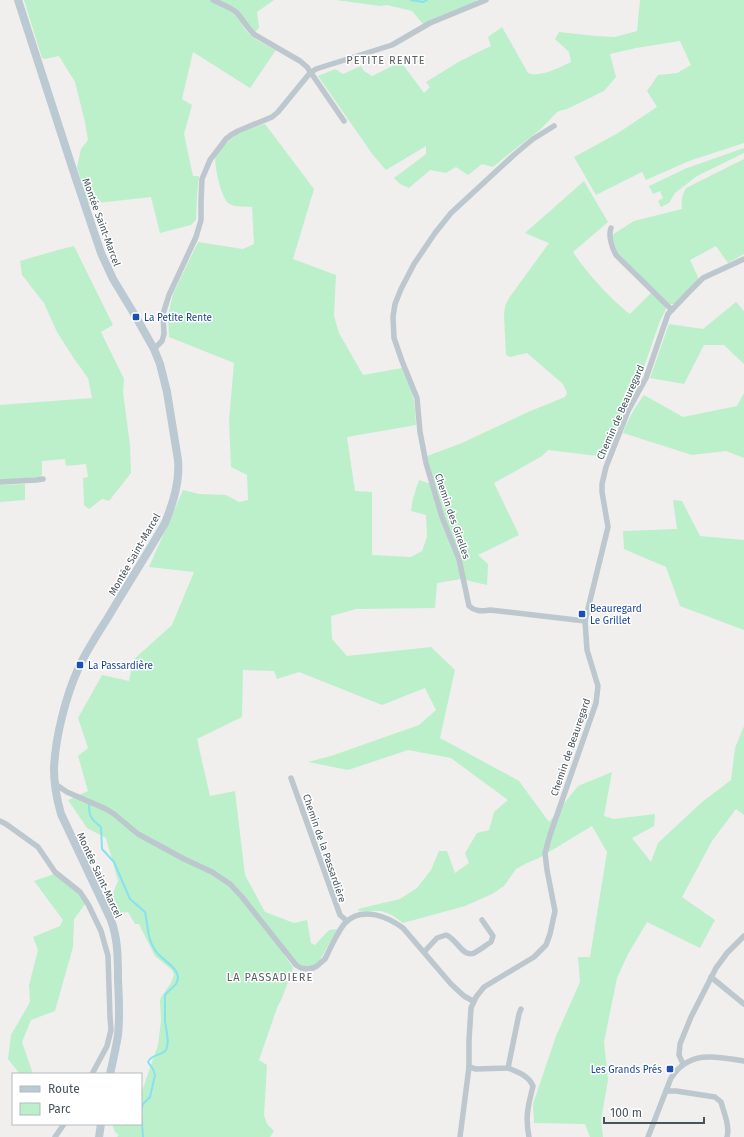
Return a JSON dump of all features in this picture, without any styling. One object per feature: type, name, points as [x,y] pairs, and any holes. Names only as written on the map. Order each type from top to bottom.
[{"type":"main road","name":"Montée Saint-Marcel","points":[[18,0],[101,253],[113,279],[154,349],[160,364],[176,445],[179,470],[172,506],[165,523],[80,665],[66,705],[57,742],[54,769],[57,802],[61,814],[115,929],[117,941],[118,955],[115,1029],[110,1073]]},
{"type":"main road","points":[[99,1137],[101,1125]]},
{"type":"street","points":[[213,0],[236,12],[248,29],[300,61],[307,67],[344,121]]},
{"type":"street","points":[[154,349],[162,342],[164,334],[163,314],[169,295],[196,237],[201,220],[202,179],[210,160],[226,139],[238,131],[272,117],[278,112],[310,73],[316,69],[392,45],[430,23],[486,0]]},
{"type":"street","name":"Chemin des Girelles","points":[[554,126],[533,139],[515,154],[451,213],[425,247],[401,289],[395,304],[393,329],[394,338],[402,362],[418,398],[421,440],[426,463],[442,517],[459,559],[469,606],[478,611],[490,610],[585,621]]},
{"type":"street","points":[[611,228],[610,232],[616,255],[672,310]]},
{"type":"street","name":"Chemin de Beauregard","points":[[473,1001],[484,987],[534,956],[546,944],[550,934],[555,911],[547,870],[546,853],[560,802],[596,703],[598,686],[587,650],[585,621],[608,527],[602,492],[602,484],[606,467],[628,411],[646,378],[665,321],[672,310],[704,278],[744,259]]},
{"type":"street","points":[[0,482],[43,479]]},
{"type":"street","name":"Chemin de la Passardière","points":[[291,778],[340,915],[347,921]]},
{"type":"street","points":[[55,784],[67,792],[106,809],[138,834],[184,859],[212,872],[230,884],[257,915],[296,966],[307,969],[313,968],[321,963],[325,959],[342,928],[347,921],[352,918],[365,914],[380,915],[388,918],[402,928],[451,984],[464,996],[473,1001],[470,1014],[469,1068],[460,1137]]},
{"type":"street","points":[[0,820],[38,847],[54,872],[80,892],[88,904],[101,931],[108,956],[110,1017],[115,1029],[93,1073]]},
{"type":"street","points":[[424,952],[438,938],[446,935],[454,939],[466,953],[474,953],[491,942],[493,936],[482,920]]},
{"type":"street","points":[[683,1064],[679,1055],[680,1044],[711,977],[727,953],[744,936]]},
{"type":"street","points":[[711,977],[744,1004]]},
{"type":"street","points":[[508,1068],[518,1014],[521,1009]]},
{"type":"street","points":[[648,1137],[674,1073],[683,1064],[693,1059],[710,1056],[744,1061]]},
{"type":"street","points":[[469,1068],[508,1068],[525,1076],[532,1084],[533,1086],[527,1109],[529,1137]]},
{"type":"street","points":[[666,1091],[716,1097],[719,1099],[728,1126],[727,1137]]},
{"type":"street","points":[[55,1137],[63,1125]]},
{"type":"green space","points":[[24,0],[209,0],[230,11],[237,17],[250,35],[276,50],[250,88],[193,52],[182,99],[192,105],[184,134],[193,176],[199,176],[196,220],[191,225],[160,233],[151,197],[88,204],[77,167],[81,149],[88,140],[75,82],[59,56],[45,59],[42,58]]},
{"type":"green space","points":[[219,0],[274,0],[257,12],[259,28],[255,32]]},
{"type":"green space","points":[[336,0],[476,0],[477,2],[423,24],[412,11],[387,5],[380,6]]},
{"type":"green space","points":[[640,0],[744,0],[744,143],[689,161],[646,180],[642,172],[596,195],[574,157],[618,133],[657,107],[647,91],[658,75],[677,73],[691,65],[680,41],[610,54],[616,77],[604,91],[567,109],[559,111],[541,129],[493,167],[482,164],[468,175],[456,167],[446,173],[430,170],[409,188],[400,184],[394,178],[426,154],[426,146],[386,170],[373,155],[318,76],[335,69],[343,74],[361,66],[364,71],[372,76],[401,62],[424,93],[430,87],[426,82],[460,61],[491,46],[488,37],[502,27],[528,73],[544,73],[571,62],[569,52],[555,39],[559,32],[615,37],[637,31]]},
{"type":"green space","points":[[265,124],[314,189],[293,259],[336,275],[334,316],[339,333],[363,375],[402,368],[413,396],[416,425],[347,437],[355,491],[372,492],[372,555],[411,557],[422,551],[427,537],[426,515],[411,511],[413,498],[419,480],[434,485],[427,456],[462,443],[528,412],[565,397],[567,393],[563,384],[527,353],[510,357],[506,355],[504,316],[505,306],[509,298],[549,243],[525,233],[584,181],[608,222],[573,252],[599,285],[630,314],[652,292],[666,308],[639,381],[618,423],[604,458],[548,450],[542,456],[494,483],[519,535],[478,555],[488,564],[487,585],[461,579],[437,583],[435,608],[356,609],[331,616],[332,639],[347,656],[431,647],[455,670],[440,738],[519,781],[549,822],[578,786],[612,772],[604,816],[614,819],[655,814],[654,826],[632,838],[651,862],[658,843],[702,802],[731,780],[735,748],[744,726],[744,815],[736,809],[712,841],[682,897],[715,920],[700,948],[647,922],[628,954],[617,978],[604,1042],[608,1080],[601,1120],[603,1137],[590,1137],[585,1124],[534,1123],[533,1104],[556,1036],[580,982],[578,957],[590,957],[607,852],[592,826],[539,858],[516,869],[504,886],[492,894],[465,906],[403,923],[392,915],[381,911],[359,911],[358,909],[400,899],[417,888],[431,870],[439,851],[447,851],[455,873],[469,863],[465,853],[477,833],[489,830],[494,812],[508,800],[451,758],[408,750],[348,770],[308,762],[331,756],[419,725],[436,710],[425,688],[382,705],[299,672],[277,679],[274,671],[243,670],[242,717],[197,739],[210,796],[235,791],[245,875],[265,912],[294,923],[307,920],[311,943],[315,945],[329,930],[337,929],[319,962],[313,967],[296,963],[288,953],[284,955],[293,969],[277,1008],[259,1060],[267,1065],[264,1115],[267,1124],[274,1131],[270,1137],[117,1137],[119,1135],[115,1132],[112,1125],[142,1125],[142,1091],[158,1045],[161,1021],[160,1001],[174,975],[172,970],[155,956],[139,924],[135,924],[128,912],[115,914],[108,905],[118,881],[106,838],[87,828],[68,800],[88,791],[78,756],[88,748],[78,718],[102,675],[129,681],[133,660],[172,625],[194,572],[149,567],[183,490],[199,494],[226,495],[239,502],[248,500],[247,475],[231,467],[229,421],[234,363],[169,337],[168,316],[173,294],[198,242],[243,249],[254,244],[252,207],[233,206],[225,200],[218,180],[215,159],[217,153],[226,143],[247,130]]},
{"type":"green space","points":[[744,148],[744,153],[697,176],[675,193],[669,203],[661,207],[658,201],[663,198],[660,191],[653,194],[649,186],[687,168]]},
{"type":"green space","points":[[744,159],[744,254],[728,263],[716,246],[690,260],[699,279],[674,304],[670,304],[617,252],[612,235],[634,221],[682,209],[682,198],[686,188]]},
{"type":"green space","points":[[74,246],[113,325],[101,332],[124,379],[123,392],[130,445],[131,473],[109,501],[102,499],[89,509],[84,505],[83,478],[88,477],[86,464],[66,466],[65,459],[42,461],[42,474],[40,477],[0,480],[0,405],[92,398],[88,378],[57,332],[44,303],[22,275],[20,261]]},
{"type":"green space","points":[[736,302],[744,311],[744,364],[724,345],[704,345],[684,384],[650,378],[669,324],[703,329]]},
{"type":"green space","points":[[744,393],[744,458],[726,451],[692,455],[623,433],[632,413],[644,395],[683,417],[737,406]]},
{"type":"green space","points":[[25,484],[25,500],[0,502],[0,485]]},
{"type":"green space","points":[[673,500],[682,501],[700,536],[744,540],[744,630],[680,606],[666,567],[624,549],[623,531],[677,529]]},
{"type":"green space","points":[[54,874],[77,893],[86,903],[74,919],[73,947],[55,1011],[31,1020],[22,1042],[33,1073],[19,1073],[8,1059],[11,1035],[30,1002],[29,985],[38,950],[33,937],[60,926],[63,920],[34,881]]},
{"type":"waterway","points":[[411,0],[423,2],[427,0]]},
{"type":"waterway","points":[[89,804],[89,812],[91,817],[101,827],[102,849],[114,862],[130,899],[145,912],[152,945],[158,954],[175,969],[178,979],[176,984],[165,995],[165,1021],[168,1040],[167,1047],[164,1052],[149,1059],[148,1062],[155,1075],[150,1097],[143,1104],[142,1108]]},
{"type":"waterway","points":[[142,1124],[143,1137]]},
{"type":"place","name":"La Petite Rente","points":[[136,317]]},
{"type":"place","name":"Beauregard Le Grillet","points":[[582,614]]},
{"type":"place","name":"La Passardière","points":[[80,665]]},
{"type":"place","name":"Les Grands Prés","points":[[670,1069]]},
{"type":"district","name":"PETITE RENTE","points":[[386,60]]},
{"type":"district","name":"LA PASSADIERE","points":[[270,977]]}]
